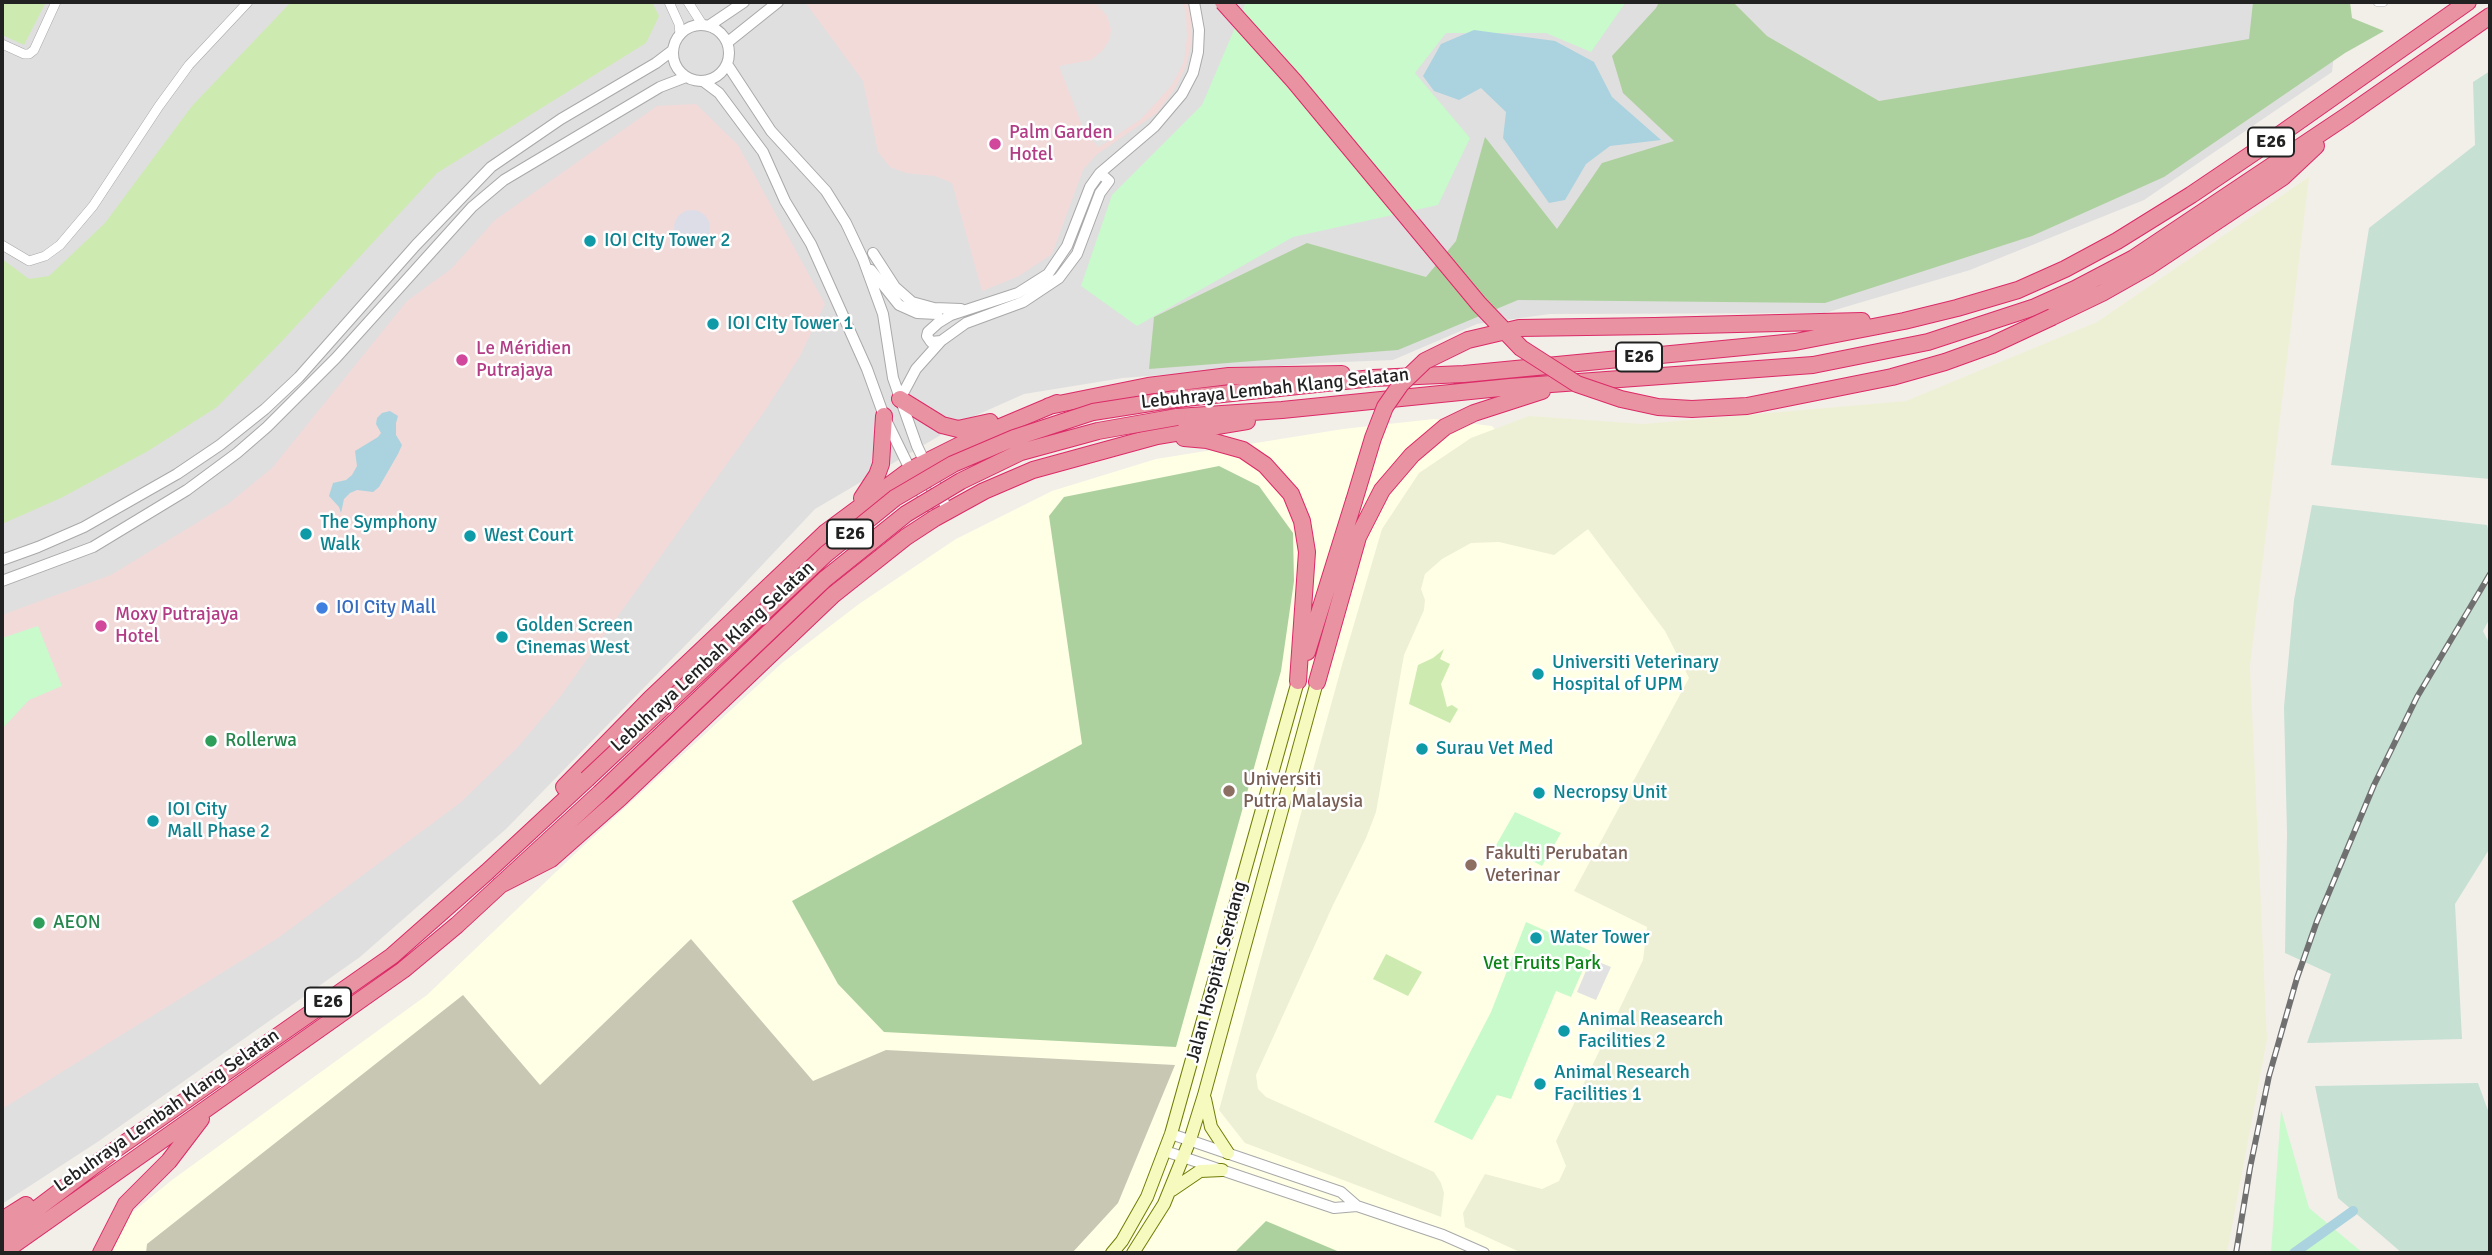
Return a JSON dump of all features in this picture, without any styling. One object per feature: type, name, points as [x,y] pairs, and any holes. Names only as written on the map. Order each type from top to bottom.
[{"type":"highway","points":[[1223,2],[1294,81],[1488,313],[1521,348],[1577,384],[1621,400],[1658,407],[1692,410],[1747,406],[1892,377],[1992,345],[2102,293],[2148,267],[2283,177],[2348,115]]},
{"type":"highway","name":"Lebuhraya Lembah Klang Selatan","points":[[2,1235],[112,1152],[392,956],[528,834],[825,554],[895,498],[953,464],[1014,438],[1093,412],[1176,399],[1373,378],[1464,374],[1795,342],[1956,308],[2018,289],[2065,269],[2117,241],[2265,145],[2468,2]]},
{"type":"highway","name":"Lebuhraya Lembah Klang Selatan","points":[[2,1253],[403,970],[600,793],[825,579],[906,514],[961,481],[1021,452],[1098,431],[1177,417],[1282,410],[1510,387],[1813,365],[1928,342],[2035,307],[2134,258],[2490,16]]},
{"type":"highway","points":[[1298,681],[1385,407],[1401,384],[1425,361],[1468,340],[1519,327],[1904,321]]},
{"type":"highway","points":[[900,399],[935,422],[958,429],[971,428],[1057,403],[1148,386],[1229,376],[1322,373],[1373,378]]},
{"type":"highway","points":[[1317,681],[1358,537],[1382,490],[1412,455],[1445,428],[1474,413],[1560,384]]},
{"type":"highway","points":[[528,834],[575,776],[650,699],[798,557],[850,514],[917,466],[1057,403]]},
{"type":"highway","points":[[500,885],[551,859],[620,798],[833,595],[906,537],[941,514],[984,491],[1033,470],[1157,436],[1247,421],[1282,410]]},
{"type":"highway","points":[[850,514],[869,489],[881,464],[884,416]]},
{"type":"highway","points":[[1157,436],[1207,440],[1243,450],[1265,465],[1291,494],[1301,521],[1307,552],[1298,681]]},
{"type":"highway","points":[[101,1253],[126,1204],[169,1161],[206,1111]]},
{"type":"highway","points":[[2,1220],[112,1152]]},
{"type":"main road","name":"Jalan Hospital Serdang","points":[[1112,1253],[1136,1219],[1171,1134],[1298,681]]},
{"type":"main road","name":"Jalan Hospital Serdang","points":[[1133,1253],[1151,1228],[1170,1191],[1205,1095],[1317,681]]},
{"type":"main road","points":[[1205,1095],[1211,1127],[1228,1153]]},
{"type":"main road","points":[[1170,1191],[1200,1171],[1222,1170]]},
{"type":"street","points":[[2,44],[29,54],[34,50],[56,2]]},
{"type":"street","points":[[2,245],[29,261],[45,256],[60,245],[93,206],[189,65],[248,2]]},
{"type":"street","points":[[668,2],[679,24],[680,34]]},
{"type":"street","points":[[688,2],[706,25],[717,29],[728,42],[730,50],[727,64],[718,76],[704,81]]},
{"type":"street","points":[[2,560],[84,527],[177,474],[220,445],[299,377],[425,235],[491,167],[561,119],[656,63],[673,50],[680,34],[686,29],[706,25],[744,2]]},
{"type":"street","points":[[728,42],[778,2]]},
{"type":"street","points":[[942,341],[931,342],[927,336],[928,332],[951,315],[1021,298],[1048,274],[1067,246],[1090,187],[1100,173],[1154,127],[1182,94],[1193,72],[1198,52],[1199,30],[1194,2]]},
{"type":"street","points":[[673,50],[675,65],[686,77]]},
{"type":"street","points":[[727,64],[771,131],[826,191],[868,256],[895,287],[912,302],[934,308],[967,310]]},
{"type":"street","points":[[2,581],[93,547],[187,490],[227,461],[267,427],[326,368],[472,207],[504,180],[660,87],[686,77],[704,81],[719,93],[763,152],[785,201],[811,244],[884,416],[917,466],[941,514]]},
{"type":"street","points":[[900,399],[916,369],[942,341],[966,323],[1059,278],[1077,254],[1100,193],[1109,181],[1100,173]]},
{"type":"street","points":[[868,256],[883,287],[899,305],[918,313],[951,315]]},
{"type":"street","points":[[868,256],[883,314],[893,378],[917,466],[941,514]]},
{"type":"street","points":[[1171,1134],[1341,1192],[1357,1206],[1443,1235],[1484,1253]]},
{"type":"street","points":[[1165,1151],[1334,1208],[1357,1206]]},
{"type":"shaded area","points":[[2,2],[2340,2],[2332,72],[2144,200],[1970,270],[1825,313],[1550,314],[1477,324],[1393,360],[1123,378],[1024,394],[968,419],[815,509],[506,829],[360,957],[99,1141],[2,1204]]},
{"type":"shaded area","name":"Palm Garden Hotel","points":[[805,2],[1187,2],[1192,18],[1192,41],[1186,66],[1174,90],[1157,113],[1096,155],[1083,170],[1052,254],[1019,276],[982,291],[952,183],[935,176],[906,173],[890,167],[878,152],[863,81]]},
{"type":"shaded area","points":[[1095,2],[1183,2],[1187,36],[1184,62],[1172,85],[1141,119],[1099,147],[1085,133],[1059,66],[1091,60],[1103,50],[1110,39],[1111,29],[1107,16]]},
{"type":"shaded area","points":[[2490,71],[2490,479],[2331,465],[2369,228],[2475,145],[2473,82]]},
{"type":"shaded area","name":"IOI City Mall","points":[[696,104],[738,145],[825,304],[800,356],[764,412],[560,697],[518,747],[460,803],[278,938],[2,1109],[2,615],[111,575],[228,504],[272,468],[407,301],[451,269],[495,220],[657,106]]},
{"type":"shaded area","points":[[2309,177],[2250,666],[2267,1039],[2227,1253],[1522,1253],[1465,1227],[1463,1213],[1485,1174],[1542,1189],[1559,1181],[1566,1166],[1556,1141],[1643,960],[1647,927],[1574,891],[1689,678],[1665,631],[1588,529],[1554,555],[1499,542],[1471,543],[1442,559],[1425,574],[1421,589],[1425,600],[1424,610],[1404,655],[1376,812],[1256,1075],[1258,1089],[1266,1097],[1434,1172],[1444,1193],[1441,1217],[1245,1143],[1219,1110],[1382,529],[1419,473],[1471,438],[1529,416],[1643,424],[1906,401],[2097,322]]},
{"type":"shaded area","points":[[692,210],[705,215],[710,228],[705,241],[692,246],[679,241],[674,228],[679,215]]},
{"type":"shaded area","name":"Universiti Putra Malaysia","points":[[1434,419],[1492,426],[1585,531],[1588,529],[1615,565],[2219,1253],[111,1253],[128,1216],[172,1180],[427,995],[782,663],[859,604],[956,539],[1052,491],[1156,459],[1343,429]]},
{"type":"shaded area","points":[[2312,505],[2487,525],[2490,538],[2490,618],[2483,631],[2490,645],[2490,848],[2455,904],[2462,1039],[2307,1043],[2331,974],[2285,953],[2287,834],[2284,707],[2294,600]]},
{"type":"shaded area","points":[[691,939],[813,1081],[886,1050],[1175,1065],[1118,1203],[1072,1253],[146,1253],[147,1244],[463,995],[540,1085]]},
{"type":"shaded area","points":[[1591,959],[1611,967],[1596,1000],[1577,992]]},
{"type":"shaded area","points":[[2478,1083],[2490,1116],[2490,1253],[2402,1253],[2338,1198],[2315,1086]]},
{"type":"green space","points":[[2,2],[46,2],[24,45],[2,35]]},
{"type":"green space","points":[[291,2],[652,2],[659,16],[646,43],[437,173],[283,340],[217,407],[148,451],[61,498],[2,524],[2,259],[29,279],[49,276],[105,223],[192,106]]},
{"type":"green space","points":[[1246,2],[1626,2],[1591,52],[1546,33],[1446,33],[1415,73],[1470,138],[1438,205],[1293,237],[1137,326],[1081,286],[1112,195],[1202,105]]},
{"type":"green space","points":[[1659,2],[1733,2],[1767,36],[1879,101],[2249,39],[2253,2],[2350,2],[2352,18],[2384,31],[2345,53],[2164,177],[2032,236],[1825,303],[1518,300],[1398,350],[1149,369],[1154,317],[1307,243],[1426,277],[1456,241],[1485,137],[1557,229],[1602,163],[1674,141],[1623,93],[1612,56]]},
{"type":"green space","points":[[1219,466],[1259,486],[1293,533],[1294,581],[1281,671],[1176,1047],[884,1032],[838,984],[792,901],[1082,744],[1049,516],[1064,497]]},
{"type":"green space","points":[[38,626],[62,686],[29,700],[2,729],[2,638]]},
{"type":"green space","points":[[1444,649],[1440,659],[1450,664],[1441,684],[1447,707],[1452,705],[1458,709],[1450,723],[1409,704],[1418,665]]},
{"type":"green space","points":[[1515,812],[1561,833],[1542,866],[1519,854],[1513,861],[1504,857],[1500,847],[1495,847]]},
{"type":"green space","name":"Vet Fruits Park","points":[[1526,922],[1591,951],[1571,997],[1556,991],[1511,1099],[1497,1095],[1472,1140],[1434,1122],[1491,1012]]},
{"type":"green space","points":[[1386,954],[1422,972],[1408,996],[1373,979]]},
{"type":"green space","points":[[2281,1110],[2309,1208],[2363,1253],[2271,1253]]},
{"type":"green space","points":[[1266,1221],[1342,1253],[1234,1253]]},
{"type":"water","points":[[1474,30],[1555,41],[1594,62],[1612,97],[1661,140],[1610,146],[1586,164],[1565,200],[1549,203],[1503,138],[1506,112],[1481,88],[1459,100],[1434,91],[1423,76],[1441,44]]},
{"type":"water","points":[[390,411],[398,416],[396,435],[402,445],[398,454],[379,487],[373,492],[357,490],[350,493],[344,499],[341,513],[329,496],[333,483],[346,480],[352,475],[357,466],[355,451],[378,437],[381,433],[376,424],[377,418]]},
{"type":"waterway","points":[[2294,1253],[2353,1211]]},
{"type":"railway","points":[[2236,1253],[2269,1076],[2297,978],[2317,921],[2374,785],[2417,697],[2490,574]]},
{"type":"place","name":"Palm Garden Hotel","points":[[995,144]]},
{"type":"place","name":"IOI CIty Tower 2","points":[[590,241]]},
{"type":"place","name":"IOI CIty Tower 1","points":[[713,324]]},
{"type":"place","name":"Le Méridien Putrajaya","points":[[462,360]]},
{"type":"place","name":"The Symphony Walk","points":[[306,534]]},
{"type":"place","name":"West Court","points":[[470,536]]},
{"type":"place","name":"IOI City Mall","points":[[322,608]]},
{"type":"place","name":"Moxy Putrajaya Hotel","points":[[101,626]]},
{"type":"place","name":"Golden Screen Cinemas West","points":[[502,637]]},
{"type":"place","name":"Universiti Veterinary Hospital of UPM","points":[[1538,674]]},
{"type":"place","name":"Rollerwa","points":[[211,741]]},
{"type":"place","name":"Surau Vet Med","points":[[1422,749]]},
{"type":"place","name":"Universiti Putra Malaysia","points":[[1229,791]]},
{"type":"place","name":"Necropsy Unit","points":[[1539,793]]},
{"type":"place","name":"IOI City Mall Phase 2","points":[[153,821]]},
{"type":"place","name":"Fakulti Perubatan Veterinar","points":[[1471,865]]},
{"type":"place","name":"AEON","points":[[39,923]]},
{"type":"place","name":"Water Tower","points":[[1536,938]]},
{"type":"place","name":"Animal Reasearch Facilities 2","points":[[1564,1031]]},
{"type":"place","name":"Animal Research Facilities 1","points":[[1540,1084]]}]
